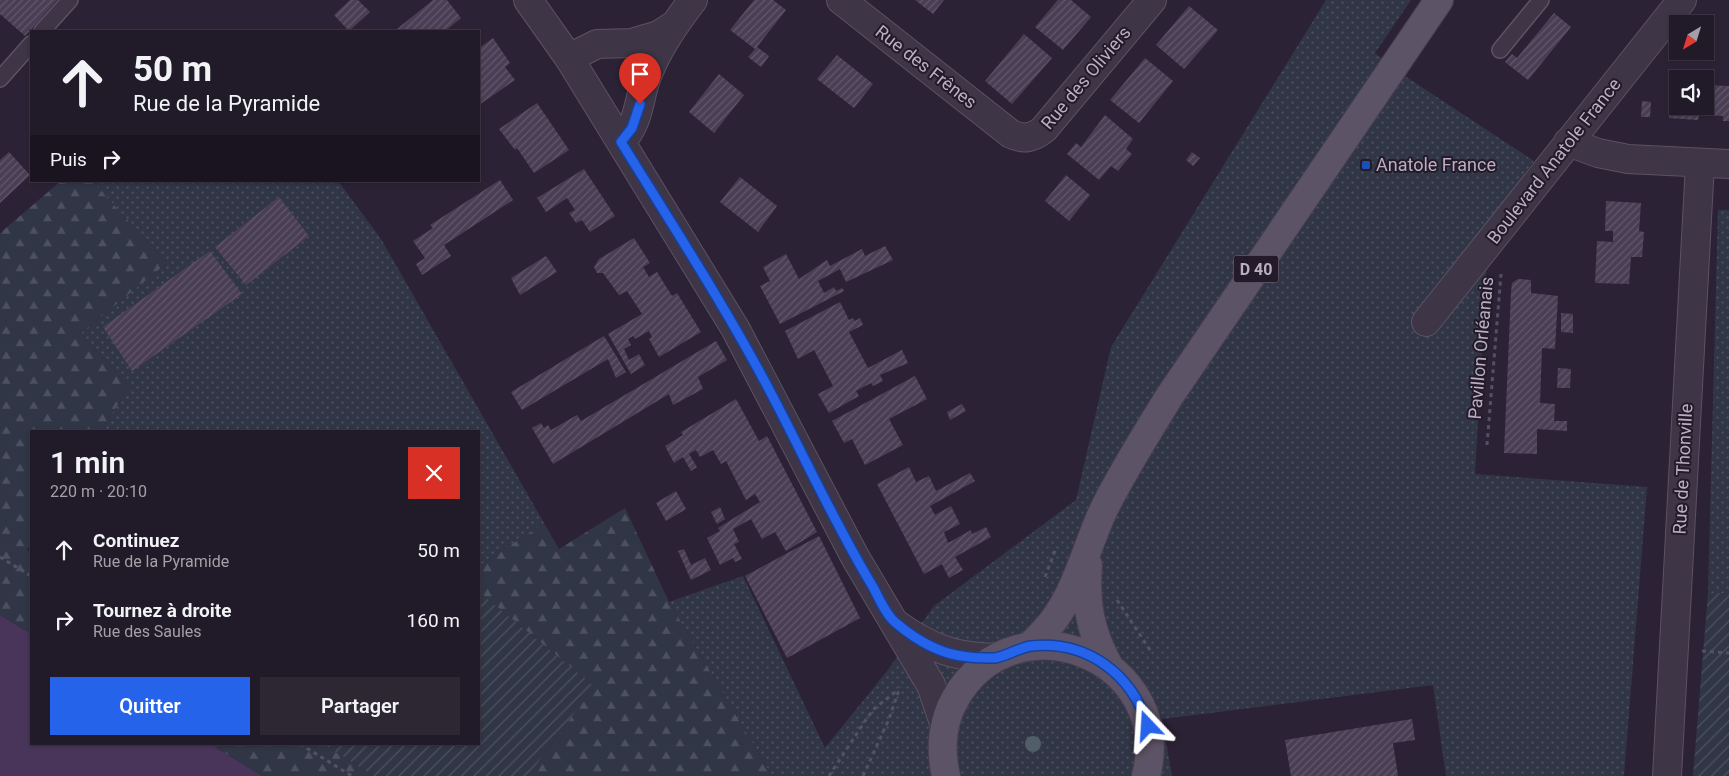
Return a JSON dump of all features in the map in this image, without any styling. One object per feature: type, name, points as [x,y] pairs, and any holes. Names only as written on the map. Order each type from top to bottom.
[{"type":"main road","name":"D 40","points":[[1030,646],[1060,611],[1105,507],[1169,397],[1439,0]]},
{"type":"main road","name":"D 40","points":[[1089,547],[1086,592],[1088,611],[1098,647],[1109,666]]},
{"type":"main road","points":[[926,776],[945,751],[954,702],[967,681],[996,658],[1030,646],[1057,646],[1071,648],[1097,658],[1109,666],[1129,687],[1143,712],[1150,741],[1150,755],[1146,776]]},
{"type":"street","points":[[528,0],[569,58],[735,328],[855,557],[933,690],[945,751]]},
{"type":"street","points":[[621,142],[632,128],[651,67],[674,25],[694,0]]},
{"type":"street","name":"Rue des Frênes","points":[[841,0],[1011,134]]},
{"type":"street","name":"Rue des Oliviers","points":[[1011,134],[1020,138],[1028,138],[1044,129],[1152,0]]},
{"type":"street","name":"Boulevard Anatole France","points":[[1426,322],[1682,0]]},
{"type":"street","points":[[569,58],[597,44],[632,43],[659,34],[674,25]]},
{"type":"street","points":[[1568,142],[1611,156],[1729,164]]},
{"type":"street","name":"Rue de Thonville","points":[[1667,776],[1700,163]]},
{"type":"street","points":[[893,621],[913,636],[941,650],[968,657],[996,658]]},
{"type":"lane","points":[[43,30],[70,0]]},
{"type":"lane","points":[[1500,50],[1541,0]]},
{"type":"lane","points":[[0,79],[30,45]]},
{"type":"path","name":"Pavillon Orléanais","points":[[1487,445],[1501,272]]},
{"type":"path","points":[[0,557],[30,575]]},
{"type":"path","points":[[1114,595],[1152,653]]},
{"type":"path","points":[[829,776],[871,713],[900,688],[890,719],[862,776]]},
{"type":"path","points":[[302,745],[352,776]]},
{"type":"green space","points":[[1326,0],[1411,0],[1375,53],[1408,78],[1534,161],[1489,221],[1475,474],[1647,487],[1624,776],[1446,776],[1433,685],[1162,719],[1172,776],[772,776],[669,602],[743,576],[825,748],[887,671],[934,606],[1076,500],[1111,347]]},
{"type":"green space","points":[[60,182],[93,182],[167,263],[81,333],[129,387],[102,430],[30,430],[30,545],[27,550],[30,553],[30,633],[0,615],[0,233]]},
{"type":"green space","points":[[93,182],[339,182],[381,239],[544,523],[480,565],[480,430],[102,430],[129,387],[81,333],[167,263]]},
{"type":"green space","points":[[1718,210],[1729,210],[1729,593],[1708,593]]},
{"type":"green space","points":[[625,508],[669,602],[772,776],[528,776],[594,686],[480,593],[480,565],[544,523],[559,549]]},
{"type":"green space","points":[[480,593],[594,686],[528,776],[374,776],[325,745],[480,745]]},
{"type":"green space","points":[[1708,593],[1729,593],[1729,776],[1693,776]]},
{"type":"green space","points":[[212,745],[325,745],[374,776],[262,776]]},
{"type":"shaded area","points":[[0,615],[30,633],[30,745],[212,745],[262,776],[0,776]]},
{"type":"building","points":[[0,0],[57,0],[25,36],[0,14]]},
{"type":"building","points":[[350,0],[358,0],[370,12],[350,30],[334,15]]},
{"type":"building","points":[[433,0],[447,0],[461,18],[446,30],[397,29]]},
{"type":"building","points":[[754,0],[773,0],[786,10],[757,47],[769,56],[761,67],[748,57],[755,49],[730,30]]},
{"type":"building","points":[[915,0],[944,0],[933,14]]},
{"type":"building","points":[[1058,0],[1071,0],[1091,17],[1063,50],[1035,27]]},
{"type":"building","points":[[1189,6],[1218,30],[1184,69],[1156,45]]},
{"type":"building","points":[[1554,13],[1571,27],[1528,80],[1505,62],[1512,54],[1517,58]]},
{"type":"building","points":[[1024,34],[1052,58],[1012,104],[985,81]]},
{"type":"building","points":[[493,38],[510,63],[505,67],[515,80],[480,104],[480,47]]},
{"type":"building","points":[[837,55],[873,84],[854,108],[817,79]]},
{"type":"building","points":[[1145,58],[1173,81],[1139,123],[1110,100]]},
{"type":"building","points":[[719,74],[744,95],[714,133],[689,112]]},
{"type":"building","points":[[1714,85],[1729,86],[1729,121],[1723,121],[1723,116],[1699,115],[1714,115]]},
{"type":"building","points":[[1642,101],[1651,102],[1650,117],[1641,117]]},
{"type":"building","points":[[537,103],[569,150],[534,173],[517,148],[515,150],[499,129]]},
{"type":"building","points":[[1105,115],[1133,139],[1126,149],[1132,154],[1118,171],[1111,166],[1099,180],[1067,154],[1076,143],[1081,147]]},
{"type":"building","points":[[1669,115],[1699,115],[1698,120],[1669,118]]},
{"type":"building","points":[[9,152],[30,175],[0,203],[0,160]]},
{"type":"building","points":[[1192,152],[1200,158],[1193,166],[1186,160]]},
{"type":"building","points":[[584,169],[615,216],[590,232],[582,220],[576,223],[569,213],[575,210],[567,198],[546,212],[537,198]]},
{"type":"building","points":[[1066,175],[1090,195],[1069,221],[1045,201]]},
{"type":"building","points":[[740,177],[777,206],[758,232],[720,202]]},
{"type":"building","points":[[500,180],[513,200],[444,245],[451,256],[422,275],[416,264],[425,258],[413,241],[433,228],[430,225]]},
{"type":"building","points":[[279,197],[309,236],[246,285],[215,247]]},
{"type":"building","points":[[1606,201],[1641,203],[1639,231],[1644,232],[1642,257],[1631,257],[1629,284],[1595,283],[1597,241],[1613,242],[1613,231],[1605,231]]},
{"type":"building","points":[[634,238],[650,263],[643,267],[649,277],[657,272],[672,296],[677,293],[701,332],[659,357],[649,339],[652,337],[649,331],[635,339],[633,336],[628,339],[631,345],[624,349],[629,360],[639,354],[645,365],[631,374],[608,334],[642,314],[627,291],[619,295],[603,273],[597,273],[594,267],[599,259]]},
{"type":"building","points":[[885,246],[893,260],[846,282],[840,269],[818,281],[824,293],[834,287],[836,291],[842,288],[844,291],[780,324],[760,286],[770,281],[763,267],[786,254],[799,279],[827,260],[830,266],[862,249],[865,256]]},
{"type":"building","points":[[210,251],[242,294],[132,371],[103,327]]},
{"type":"building","points":[[546,256],[557,272],[520,295],[511,278]]},
{"type":"building","points":[[1518,279],[1531,280],[1531,293],[1558,296],[1555,349],[1542,348],[1540,403],[1555,404],[1554,421],[1567,421],[1567,431],[1537,429],[1537,454],[1504,453],[1511,292],[1512,283]]},
{"type":"building","points":[[840,302],[849,320],[853,318],[855,321],[860,318],[863,325],[849,332],[868,368],[902,350],[908,363],[880,375],[883,381],[873,386],[871,383],[856,391],[859,396],[829,413],[818,394],[833,386],[814,350],[798,359],[785,331]]},
{"type":"building","points":[[1561,313],[1573,314],[1573,333],[1561,332]]},
{"type":"building","points":[[604,336],[626,372],[616,378],[608,359],[522,410],[511,392]]},
{"type":"building","points":[[716,341],[727,360],[698,377],[703,389],[673,405],[669,394],[553,464],[532,428],[541,423],[544,428],[548,425],[551,430],[577,415],[581,421]]},
{"type":"building","points":[[1558,368],[1571,369],[1570,388],[1557,388]]},
{"type":"building","points":[[915,376],[927,399],[889,419],[903,445],[865,465],[852,439],[844,443],[832,421]]},
{"type":"building","points":[[736,399],[759,441],[767,436],[817,532],[786,551],[775,532],[762,539],[751,519],[733,529],[739,542],[734,544],[742,559],[735,562],[733,558],[720,565],[707,538],[720,531],[718,528],[760,502],[755,494],[746,500],[726,461],[721,464],[713,450],[700,457],[696,450],[689,454],[697,467],[691,471],[683,457],[674,463],[665,446],[683,435],[681,432]]},
{"type":"building","points":[[962,404],[966,411],[950,420],[947,412]]},
{"type":"building","points":[[909,467],[916,482],[929,476],[936,491],[970,473],[975,481],[930,506],[935,515],[951,506],[960,524],[944,532],[948,543],[971,530],[972,534],[986,527],[991,537],[955,557],[963,570],[949,578],[942,564],[924,574],[877,484]]},
{"type":"building","points":[[676,491],[686,509],[666,521],[656,503]]},
{"type":"building","points":[[720,507],[725,519],[717,524],[711,512]]},
{"type":"building","points":[[819,536],[860,618],[787,658],[745,576]]},
{"type":"building","points":[[684,549],[691,565],[705,558],[711,570],[691,580],[678,551]]},
{"type":"building","points":[[1412,719],[1415,740],[1393,743],[1398,776],[1291,776],[1285,740]]},
{"type":"place","name":"Anatole France","points":[[1366,165]]},
{"type":"route","points":[[640,104],[632,128],[621,142],[735,328],[772,395],[855,557],[893,621],[926,644],[955,655],[996,658],[1007,652],[1043,645],[1071,648],[1097,658],[1109,666],[1129,687],[1137,699],[1148,726]]}]
